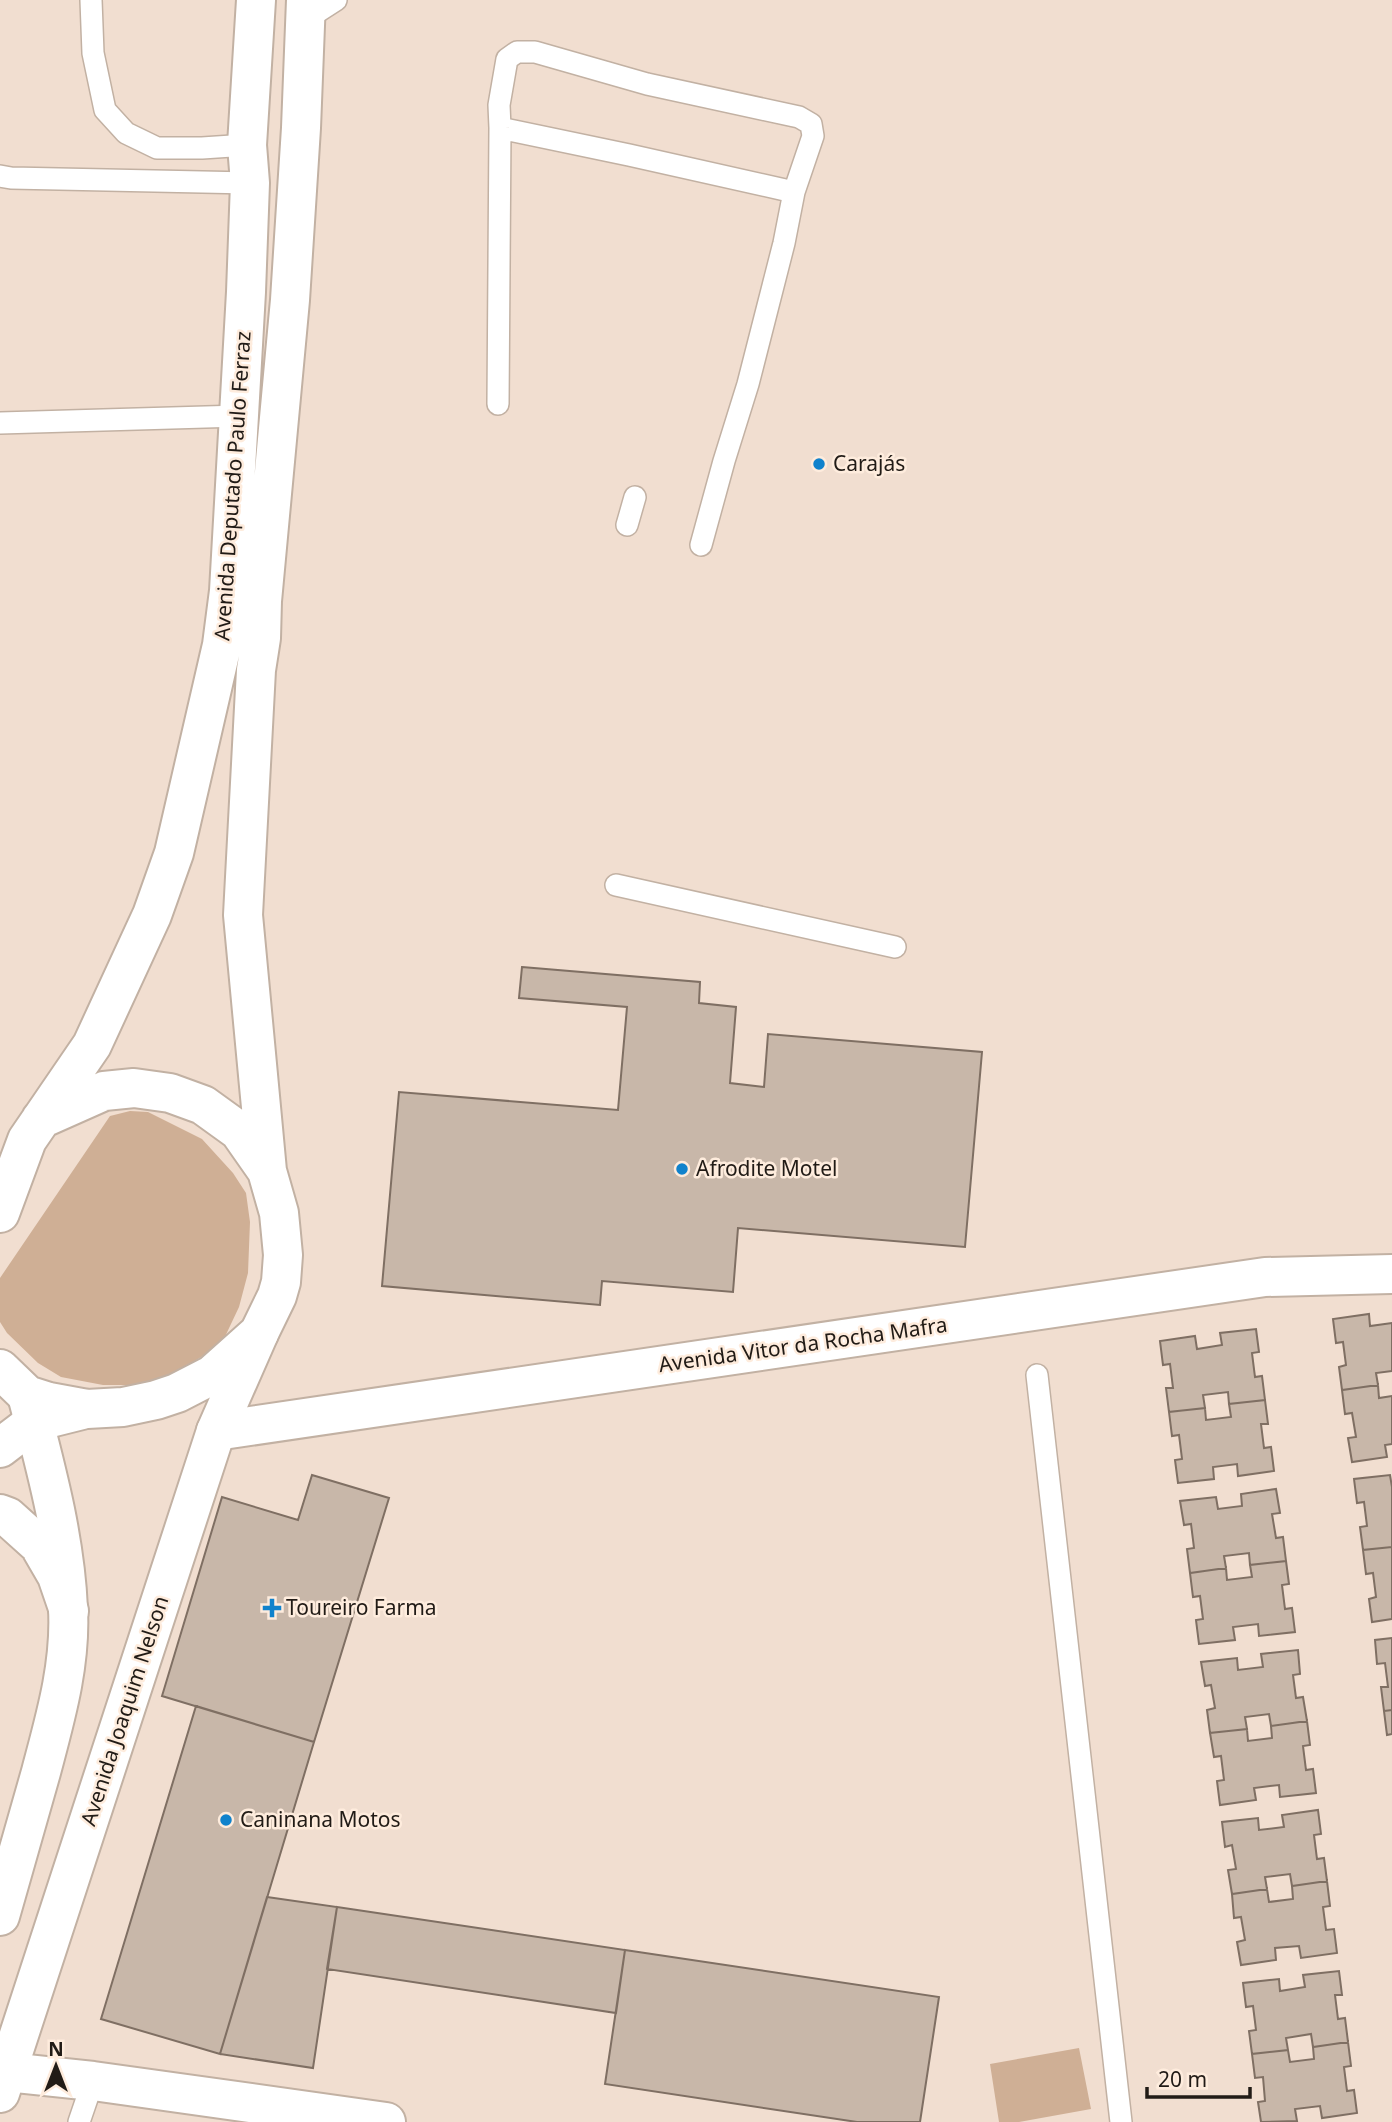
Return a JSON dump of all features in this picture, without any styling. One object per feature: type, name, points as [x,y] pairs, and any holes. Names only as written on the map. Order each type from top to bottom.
[{"type":"main road","name":"Avenida Deputado Paulo Ferraz","points":[[0,1169],[33,1130],[92,1045],[152,915],[174,853],[222,645],[229,591],[240,416],[250,183],[247,145],[256,0]]},
{"type":"main road","name":"Avenida Deputado Paulo Ferraz","points":[[267,1171],[243,915],[243,879],[256,670],[290,300],[301,128],[316,7]]},
{"type":"main road","points":[[33,1130],[104,1090],[134,1088],[170,1093],[203,1105],[239,1131],[267,1171]]},
{"type":"main road","name":"Avenida Deputado Paulo Ferraz","points":[[0,1213],[33,1130]]},
{"type":"main road","name":"Avenida Joaquim Nelson","points":[[3,2082],[216,1431],[277,1296],[283,1255],[279,1213],[267,1171]]},
{"type":"main road","name":"Avenida Vitor da Rocha Mafra","points":[[216,1431],[1265,1277],[1392,1274]]},
{"type":"main road","points":[[0,1448],[31,1408],[48,1402],[87,1409],[123,1407],[156,1400],[177,1393],[212,1375],[259,1333]]},
{"type":"main road","points":[[0,1369],[31,1408],[52,1493],[69,1611],[61,1698],[11,1840],[0,1916]]},
{"type":"main road","points":[[0,1514],[8,1517],[39,1545],[57,1576],[69,1611]]},
{"type":"main road","points":[[3,2082],[93,2081],[378,2121]]},
{"type":"lane","points":[[91,0],[93,53],[105,110],[126,133],[157,148],[247,145]]},
{"type":"lane","points":[[498,404],[499,105],[507,59],[517,52],[535,52],[647,84],[799,117],[811,124],[813,136],[794,192],[784,243],[748,384],[727,449],[702,545]]},
{"type":"lane","points":[[500,128],[794,192]]},
{"type":"lane","points":[[0,176],[250,183]]},
{"type":"lane","points":[[0,423],[240,416]]},
{"type":"lane","points":[[627,525],[635,497]]},
{"type":"lane","points":[[616,885],[895,947]]},
{"type":"lane","points":[[1037,1375],[1121,2122]]},
{"type":"lane","points":[[79,2122],[93,2081]]},
{"type":"shaded area","points":[[130,1111],[148,1112],[202,1139],[233,1173],[246,1193],[250,1222],[248,1273],[239,1307],[222,1343],[189,1365],[148,1385],[103,1385],[61,1377],[38,1363],[7,1333],[0,1322],[0,1278],[110,1116]]},
{"type":"shaded area","points":[[1079,2048],[1091,2109],[1019,2122],[999,2122],[990,2064]]},
{"type":"building","name":"Afrodite Motel","points":[[522,967],[700,982],[699,1003],[736,1007],[730,1083],[764,1087],[768,1034],[982,1052],[965,1247],[738,1228],[733,1292],[602,1281],[600,1305],[382,1286],[399,1092],[618,1110],[627,1007],[519,998]]},
{"type":"building","points":[[1369,1314],[1370,1326],[1392,1323],[1392,1371],[1376,1373],[1378,1385],[1342,1390],[1339,1367],[1346,1365],[1343,1342],[1336,1343],[1333,1319]]},
{"type":"building","points":[[1256,1329],[1259,1352],[1252,1353],[1255,1377],[1262,1376],[1265,1400],[1229,1404],[1228,1392],[1203,1395],[1205,1408],[1169,1412],[1166,1388],[1173,1388],[1170,1364],[1163,1365],[1160,1341],[1195,1336],[1197,1349],[1222,1345],[1220,1333]]},
{"type":"building","points":[[1378,1385],[1379,1398],[1392,1396],[1392,1444],[1385,1445],[1387,1457],[1352,1462],[1348,1438],[1356,1437],[1352,1413],[1345,1414],[1342,1390]]},
{"type":"building","points":[[1265,1400],[1268,1424],[1261,1424],[1264,1448],[1271,1447],[1274,1471],[1238,1476],[1237,1464],[1213,1467],[1214,1479],[1178,1483],[1175,1460],[1182,1459],[1179,1435],[1172,1436],[1169,1412],[1205,1408],[1206,1420],[1231,1417],[1229,1404]]},
{"type":"building","name":"Toureiro Farma","points":[[312,1475],[389,1498],[314,1742],[162,1696],[222,1497],[298,1520]]},
{"type":"building","points":[[1390,1475],[1392,1547],[1363,1550],[1360,1527],[1367,1526],[1364,1502],[1357,1503],[1354,1479]]},
{"type":"building","points":[[1276,1489],[1280,1513],[1272,1514],[1276,1538],[1283,1537],[1286,1561],[1250,1565],[1249,1553],[1224,1556],[1226,1568],[1190,1573],[1187,1549],[1194,1548],[1191,1524],[1184,1525],[1180,1501],[1216,1497],[1218,1509],[1242,1506],[1241,1494]]},
{"type":"building","points":[[1392,1547],[1392,1619],[1372,1622],[1369,1599],[1376,1597],[1373,1573],[1366,1574],[1363,1550]]},
{"type":"building","points":[[1286,1561],[1289,1584],[1282,1585],[1285,1609],[1292,1608],[1295,1632],[1259,1636],[1258,1624],[1233,1627],[1235,1640],[1199,1644],[1196,1620],[1203,1619],[1200,1596],[1193,1597],[1190,1573],[1226,1568],[1227,1580],[1252,1577],[1250,1565]]},
{"type":"building","points":[[1392,1638],[1392,1710],[1384,1711],[1381,1687],[1388,1687],[1385,1663],[1377,1664],[1375,1640]]},
{"type":"building","points":[[1298,1650],[1300,1674],[1293,1675],[1296,1698],[1303,1697],[1307,1721],[1271,1726],[1269,1714],[1245,1717],[1247,1729],[1210,1733],[1207,1710],[1215,1708],[1211,1685],[1205,1686],[1201,1662],[1237,1658],[1238,1670],[1263,1667],[1261,1654]]},
{"type":"building","name":"Caninana Motos","points":[[196,1706],[314,1742],[220,2054],[101,2019]]},
{"type":"building","points":[[1392,1710],[1392,1734],[1387,1735],[1384,1711]]},
{"type":"building","points":[[1307,1721],[1310,1745],[1303,1746],[1306,1770],[1313,1769],[1316,1793],[1280,1797],[1279,1785],[1254,1788],[1256,1800],[1220,1805],[1217,1781],[1224,1780],[1221,1756],[1214,1757],[1210,1733],[1247,1729],[1248,1741],[1272,1738],[1271,1726]]},
{"type":"building","points":[[1318,1810],[1321,1834],[1314,1835],[1317,1859],[1324,1858],[1327,1881],[1292,1886],[1290,1874],[1265,1877],[1267,1889],[1232,1894],[1228,1870],[1236,1869],[1232,1845],[1225,1847],[1222,1822],[1258,1818],[1259,1830],[1284,1827],[1282,1815]]},
{"type":"building","points":[[1327,1881],[1330,1906],[1323,1907],[1326,1930],[1334,1929],[1337,1953],[1301,1958],[1299,1946],[1275,1948],[1276,1960],[1241,1965],[1237,1942],[1245,1940],[1241,1917],[1234,1918],[1232,1894],[1267,1889],[1269,1902],[1293,1899],[1292,1886]]},
{"type":"building","points":[[267,1897],[337,1907],[313,2068],[220,2054]]},
{"type":"building","points":[[337,1907],[625,1950],[616,2013],[327,1969]]},
{"type":"building","points":[[625,1950],[939,1997],[920,2122],[857,2122],[605,2084]]},
{"type":"building","points":[[1339,1971],[1342,1995],[1335,1995],[1338,2019],[1345,2018],[1348,2042],[1313,2047],[1311,2034],[1286,2038],[1288,2050],[1252,2054],[1249,2031],[1256,2030],[1253,2006],[1246,2007],[1243,1983],[1279,1979],[1280,1991],[1305,1987],[1303,1975]]},
{"type":"building","points":[[1348,2042],[1351,2066],[1344,2067],[1347,2091],[1354,2090],[1357,2113],[1322,2118],[1320,2106],[1295,2109],[1297,2121],[1261,2122],[1258,2102],[1265,2101],[1263,2077],[1255,2078],[1252,2054],[1288,2050],[1290,2062],[1314,2059],[1313,2047]]},
{"type":"place","name":"Carajás","points":[[819,464]]},
{"type":"place","name":"Afrodite Motel","points":[[682,1169]]},
{"type":"place","name":"Toureiro Farma","points":[[272,1608]]},
{"type":"place","name":"Caninana Motos","points":[[226,1820]]}]
